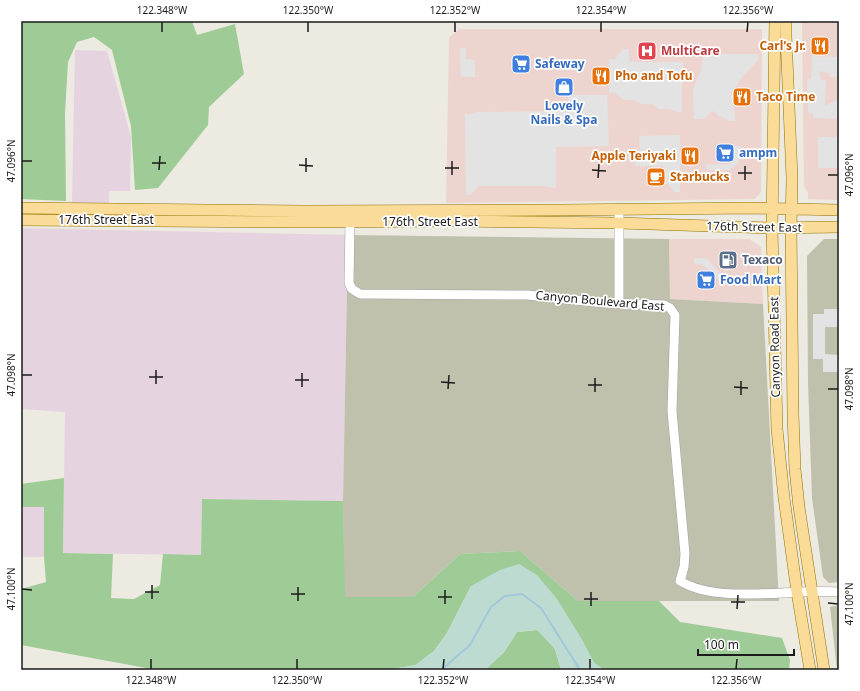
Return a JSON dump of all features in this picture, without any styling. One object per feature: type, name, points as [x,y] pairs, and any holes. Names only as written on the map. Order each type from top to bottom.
[{"type":"main road","name":"Canyon Road East","points":[[775,21],[772,228],[777,429],[784,498],[810,670]]},
{"type":"main road","name":"Canyon Road East","points":[[786,21],[792,178],[791,228],[793,414],[796,469],[799,507],[824,670]]},
{"type":"main road","name":"176th Street East","points":[[21,208],[357,210],[773,208],[839,210]]},
{"type":"main road","points":[[73,220],[75,216],[114,209]]},
{"type":"main road","points":[[306,222],[309,218],[316,216],[348,215],[357,210]]},
{"type":"main road","name":"176th Street East","points":[[21,220],[306,222],[454,221],[619,223],[772,228],[839,227]]},
{"type":"street","points":[[619,209],[619,303]]},
{"type":"street","name":"Canyon Boulevard East","points":[[350,222],[349,283],[352,290],[357,293],[527,295],[605,303],[664,305],[670,308],[675,315],[672,411],[685,554],[684,567],[680,581],[704,591],[735,594],[797,592]]},
{"type":"street","points":[[797,592],[839,592]]},
{"type":"shaded area","points":[[802,21],[839,21],[839,200],[808,199],[808,193],[804,186]]},
{"type":"shaded area","points":[[459,29],[762,29],[761,192],[755,199],[446,203],[449,38]]},
{"type":"shaded area","points":[[460,48],[466,48],[466,59],[475,60],[475,77],[461,77]]},
{"type":"shaded area","points":[[623,49],[629,49],[629,60],[631,62],[683,62],[682,112],[669,109],[659,109],[652,104],[641,104],[634,100],[624,100],[615,93],[609,93],[609,59],[615,59]]},
{"type":"shaded area","points":[[75,50],[107,51],[131,137],[130,191],[109,191],[109,203],[72,203]]},
{"type":"shaded area","points":[[703,54],[758,54],[758,60],[741,78],[734,91],[735,121],[729,121],[718,116],[712,111],[704,119],[694,119],[693,88],[701,72]]},
{"type":"shaded area","points":[[812,56],[839,57],[839,77],[829,77],[829,73],[819,71],[821,80],[826,80],[825,106],[834,101],[839,101],[839,119],[813,118],[813,113],[808,113],[807,79],[811,79]]},
{"type":"shaded area","points":[[563,61],[584,61],[584,70],[563,70]]},
{"type":"shaded area","points":[[568,95],[607,95],[609,146],[556,147],[556,188],[543,186],[478,186],[471,195],[466,195],[465,114],[478,112],[568,111]]},
{"type":"shaded area","points":[[680,135],[680,192],[674,192],[668,184],[662,184],[663,166],[635,166],[635,161],[640,152],[639,136]]},
{"type":"shaded area","points":[[818,137],[839,137],[839,168],[818,168]]},
{"type":"shaded area","points":[[734,146],[740,146],[739,162],[730,170],[706,170],[706,165],[730,164],[734,161]]},
{"type":"shaded area","points":[[21,228],[348,235],[343,501],[202,499],[201,555],[63,553],[65,412],[21,409]]},
{"type":"shaded area","points":[[348,235],[669,239],[670,299],[763,304],[779,601],[578,601],[520,551],[460,554],[413,597],[344,597],[343,501]]},
{"type":"shaded area","points":[[669,239],[749,239],[761,247],[763,304],[670,299]]},
{"type":"shaded area","points":[[824,239],[839,239],[839,582],[829,583],[823,577],[812,498],[808,383],[807,256]]},
{"type":"shaded area","points":[[694,258],[703,258],[708,260],[728,282],[724,286],[704,265],[694,264]]},
{"type":"shaded area","points":[[824,309],[839,309],[839,327],[825,327],[825,354],[839,355],[839,372],[823,372],[823,359],[813,359],[813,314],[824,314]]},
{"type":"shaded area","points":[[21,507],[44,507],[44,557],[21,557]]},
{"type":"shaded area","points":[[519,564],[537,575],[557,599],[581,638],[594,663],[604,670],[561,670],[555,649],[537,630],[517,632],[504,652],[485,670],[387,670],[416,665],[434,651],[447,633],[471,586],[500,570]]},
{"type":"shaded area","points":[[839,605],[839,670],[837,670],[830,607]]},
{"type":"green space","points":[[21,21],[192,21],[197,35],[235,24],[244,74],[209,107],[208,125],[158,188],[135,190],[131,126],[112,50],[94,37],[77,42],[68,62],[65,113],[66,201],[21,199]]},
{"type":"green space","points":[[64,478],[63,553],[113,554],[111,598],[134,599],[160,585],[163,554],[201,555],[202,499],[343,501],[345,597],[413,597],[460,554],[520,551],[578,601],[659,601],[680,622],[782,638],[790,660],[789,670],[604,670],[594,663],[581,638],[471,586],[447,633],[434,651],[416,665],[387,670],[157,670],[21,645],[21,589],[46,582],[44,557],[44,507],[21,507],[21,484]]},
{"type":"green space","points":[[538,630],[555,649],[561,670],[485,670],[504,652],[517,632]]},
{"type":"waterway","points":[[441,670],[470,645],[491,607],[505,596],[522,594],[541,608],[580,670]]},
{"type":"place","name":"Carl's Jr.","points":[[820,46]]},
{"type":"place","name":"MultiCare","points":[[647,51]]},
{"type":"place","name":"Safeway","points":[[521,64]]},
{"type":"place","name":"Pho and Tofu","points":[[601,76]]},
{"type":"place","name":"Lovely Nails & Spa","points":[[564,87]]},
{"type":"place","name":"Taco Time","points":[[742,97]]},
{"type":"place","name":"ampm","points":[[725,153]]},
{"type":"place","name":"Apple Teriyaki","points":[[690,156]]},
{"type":"place","name":"Starbucks","points":[[656,177]]},
{"type":"place","name":"Texaco","points":[[728,260]]},
{"type":"place","name":"Food Mart","points":[[706,280]]}]
